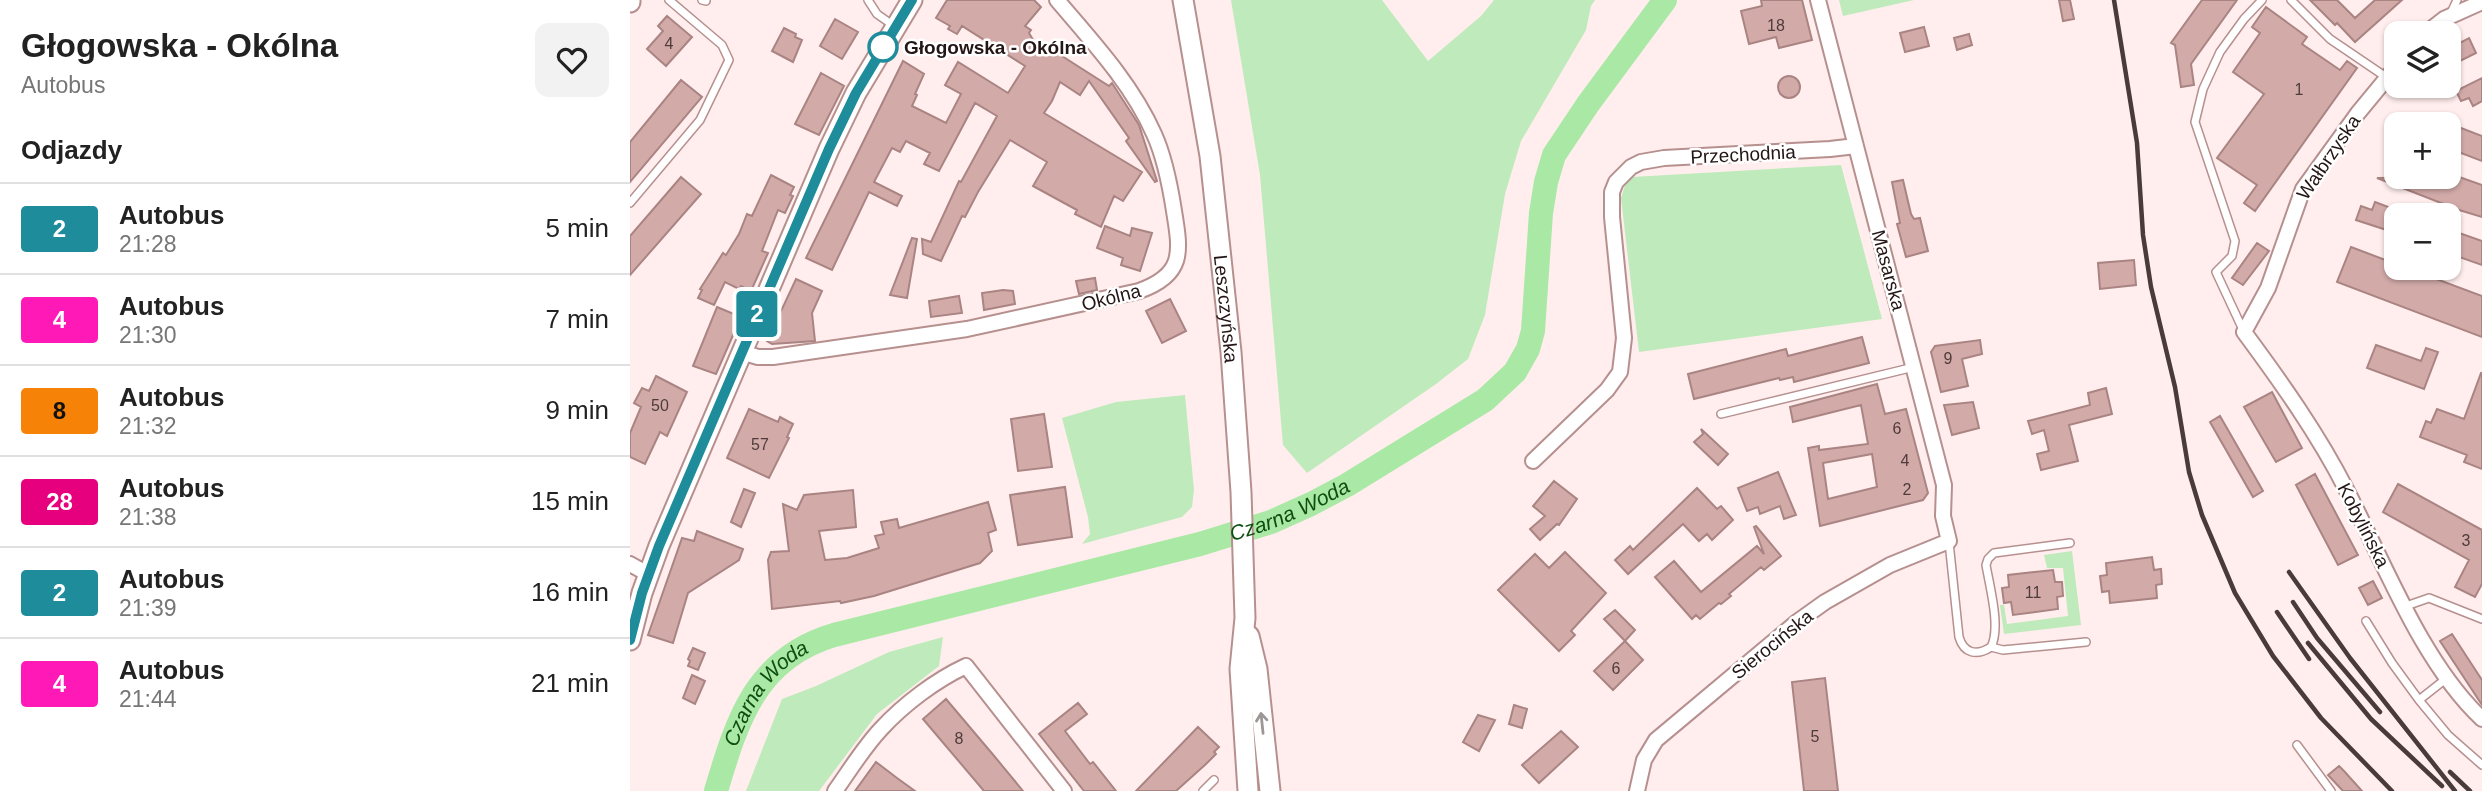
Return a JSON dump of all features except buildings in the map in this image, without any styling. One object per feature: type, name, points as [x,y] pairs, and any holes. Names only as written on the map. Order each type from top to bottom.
[{"type":"main road","points":[[630,640],[648,574],[845,115],[912,0]]},
{"type":"main road","name":"Leszczyńska","points":[[1183,0],[1202,101],[1231,352],[1241,492],[1245,618],[1240,669],[1248,791]]},
{"type":"main road","name":"Leszczyńska","points":[[1245,618],[1257,669],[1269,791]]},
{"type":"street","name":"Okólna","points":[[741,352],[758,357],[775,357],[967,329],[1123,295],[1156,285],[1169,275],[1177,261],[1178,240],[1168,180],[1155,137],[1130,92],[1057,0]]},
{"type":"street","name":"Masarska","points":[[1818,0],[1945,487],[1943,514],[1949,541]]},
{"type":"street","points":[[2441,21],[2482,2]]},
{"type":"street","name":"Wałbrzyska","points":[[2244,332],[2268,288],[2302,189],[2384,81]]},
{"type":"street","name":"Przechodnia","points":[[1533,461],[1610,388],[1620,370],[1624,330],[1612,204],[1616,182],[1631,167],[1641,162],[1664,158],[1856,146]]},
{"type":"street","name":"Kobylińska","points":[[2244,332],[2325,450],[2406,606],[2447,678],[2482,719]]},
{"type":"street","name":"Sierocińska","points":[[1637,791],[1645,758],[1656,740],[1801,620],[1830,598],[1869,576],[1949,541]]},
{"type":"street","points":[[630,564],[648,574]]},
{"type":"street","points":[[835,791],[889,721],[940,681],[966,666],[1064,791]]},
{"type":"lane","points":[[630,203],[700,120],[729,60],[722,45],[670,0]]},
{"type":"lane","points":[[868,0],[877,14],[895,26]]},
{"type":"lane","points":[[2244,332],[2216,272],[2232,256],[2235,241],[2195,122],[2203,89],[2220,52],[2262,0]]},
{"type":"lane","points":[[2291,0],[2330,39],[2384,68]]},
{"type":"lane","points":[[2444,19],[2456,0]]},
{"type":"lane","points":[[1721,414],[1914,367]]},
{"type":"lane","points":[[1949,541],[1961,645],[1968,651],[1976,653],[1991,647],[2003,650],[2085,642]]},
{"type":"lane","points":[[1991,647],[1995,640],[1995,626],[1986,565],[1988,559],[1994,553],[2070,543]]},
{"type":"lane","points":[[2406,606],[2430,598],[2482,619]]},
{"type":"lane","points":[[2367,621],[2392,663],[2419,700],[2448,735],[2482,765]]},
{"type":"lane","points":[[2419,700],[2447,678]]},
{"type":"lane","points":[[2297,745],[2331,791]]},
{"type":"lane","points":[[1203,791],[1214,780]]},
{"type":"green space","points":[[1231,0],[1382,0],[1428,61],[1481,16],[1494,0],[1595,0],[1591,6],[1586,30],[1521,141],[1505,194],[1485,315],[1468,359],[1307,473],[1283,445],[1260,175]]},
{"type":"green space","points":[[1839,0],[1914,0],[1843,16]]},
{"type":"green space","points":[[1841,165],[1882,319],[1639,352],[1621,198],[1625,185],[1632,177]]},
{"type":"green space","points":[[1185,395],[1194,490],[1192,507],[1182,517],[1082,544],[1090,534],[1088,517],[1062,418],[1116,402]]},
{"type":"green space","points":[[2072,551],[2081,625],[2004,634],[2000,605],[2004,605],[2007,624],[2068,616],[2063,568],[2047,568],[2044,555]]},
{"type":"green space","points":[[943,637],[939,666],[877,714],[819,791],[746,791],[782,699],[889,652]]},
{"type":"waterway","name":"Czarna Woda","points":[[716,791],[732,740],[754,695],[768,676],[786,659],[807,645],[834,635],[1200,544],[1271,522],[1347,485],[1485,400],[1515,372],[1528,349],[1533,331],[1541,213],[1554,155],[1665,0]]},
{"type":"railway","points":[[2114,0],[2137,143],[2143,235],[2151,287],[2175,387],[2189,472],[2202,515],[2235,593],[2273,656],[2321,718],[2392,791]]},
{"type":"railway","points":[[2289,572],[2350,658],[2455,791]]},
{"type":"railway","points":[[2293,602],[2317,638],[2380,712]]},
{"type":"railway","points":[[2277,612],[2309,659]]},
{"type":"railway","points":[[2308,643],[2371,719],[2442,786]]},
{"type":"railway","points":[[2450,772],[2470,791]]},
{"type":"bus line","name":"2","points":[[630,640],[652,561],[829,149],[877,55],[912,0]]},
{"type":"place","name":"Głogowska - Okólna","points":[[883,47]]}]
